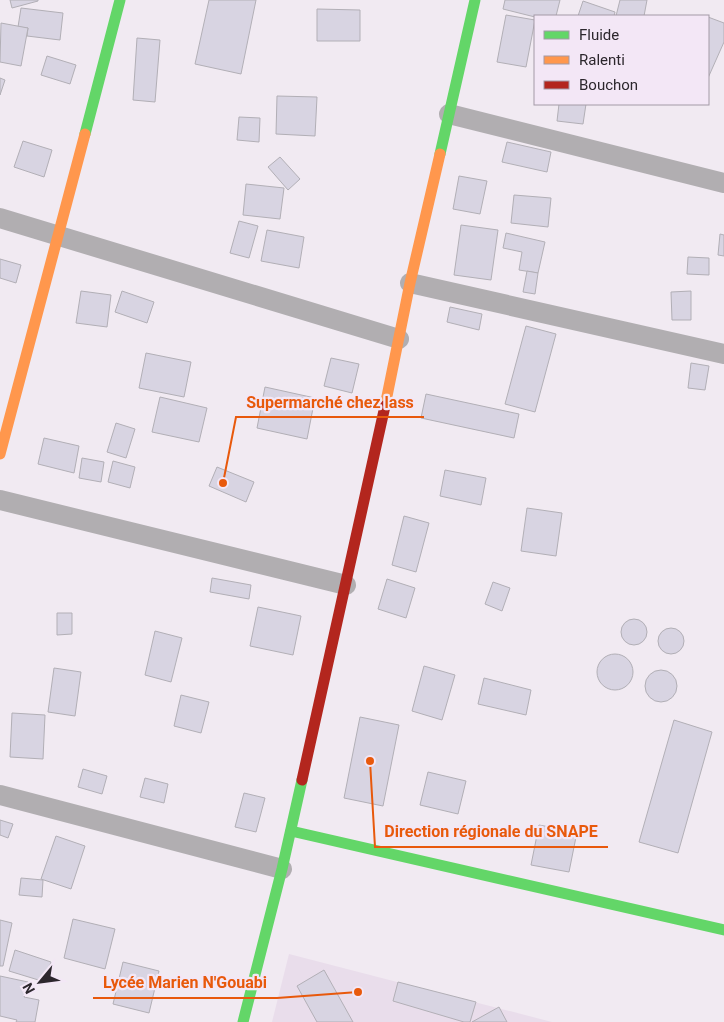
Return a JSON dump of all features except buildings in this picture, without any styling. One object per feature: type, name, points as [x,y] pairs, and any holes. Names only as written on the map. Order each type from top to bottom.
[{"type":"main road","points":[[0,454],[120,0]]},
{"type":"main road","points":[[243,1022],[282,869],[400,339],[410,283],[475,0]]},
{"type":"main road","points":[[290,830],[724,930]]},
{"type":"street","points":[[449,114],[724,183]]},
{"type":"street","points":[[0,218],[400,339]]},
{"type":"street","points":[[410,283],[724,354]]},
{"type":"street","points":[[0,500],[346,585]]},
{"type":"street","points":[[0,795],[282,869]]},
{"type":"shaded area","points":[[289,954],[552,1022],[272,1022]]},
{"type":"traffic: fast","points":[[85,134],[120,0]]},
{"type":"traffic: fast","points":[[440,154],[475,0]]},
{"type":"traffic: fast","points":[[243,1022],[282,869],[302,780]]},
{"type":"traffic: fast","points":[[291,831],[724,930]]},
{"type":"traffic: slow","points":[[0,454],[85,134]]},
{"type":"traffic: slow","points":[[385,406],[410,283],[440,154]]},
{"type":"traffic: jam","points":[[302,780],[385,406]]},
{"type":"place","name":"Supermarché chez lass","points":[[223,483]]},
{"type":"place","name":"Direction régionale du SNAPE","points":[[370,761]]},
{"type":"place","name":"Lycée Marien N'Gouabi","points":[[358,992]]}]
